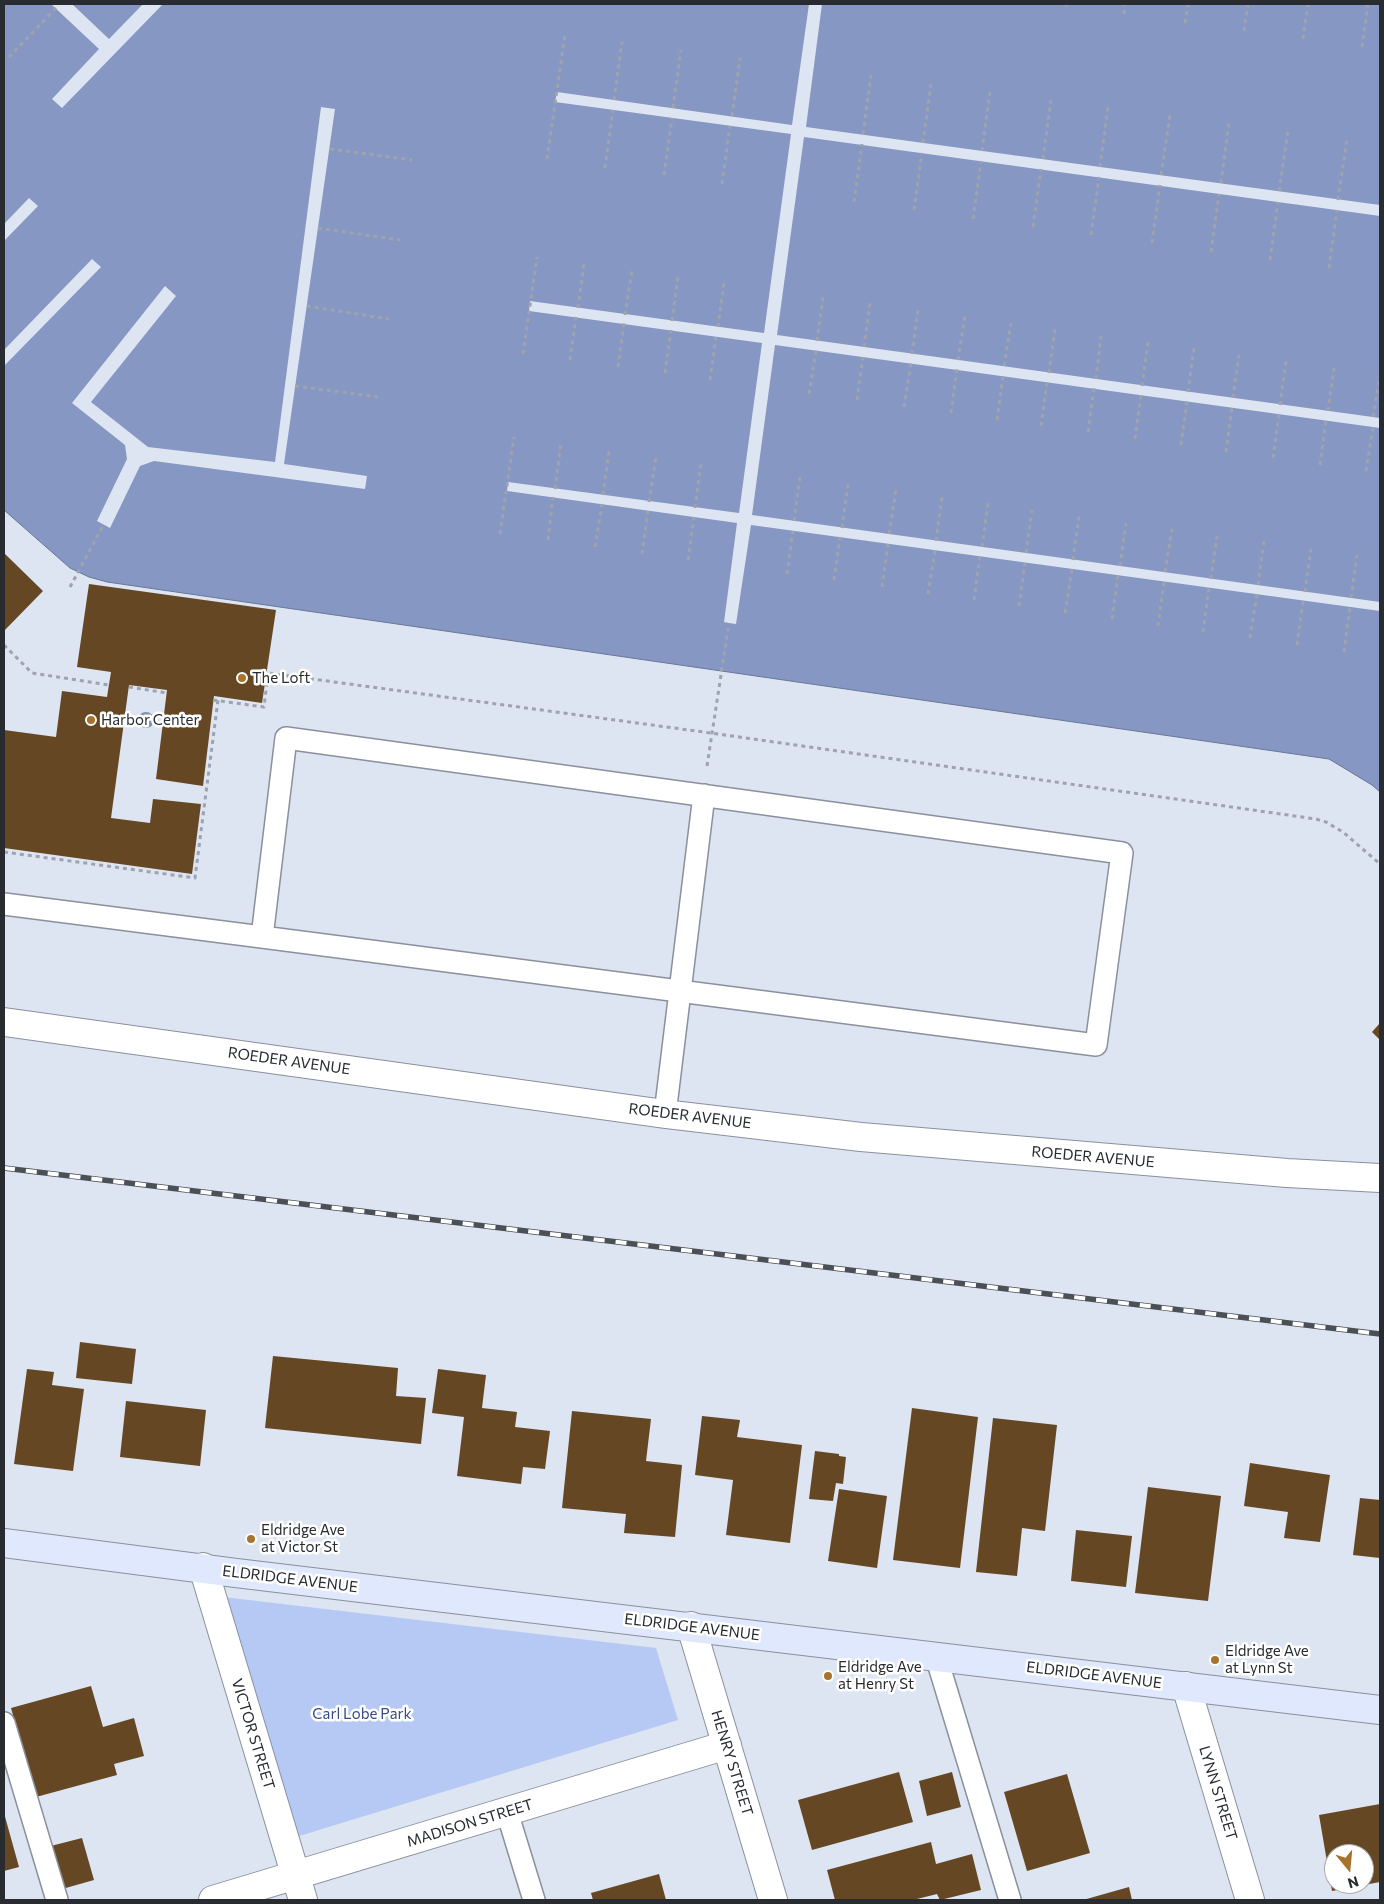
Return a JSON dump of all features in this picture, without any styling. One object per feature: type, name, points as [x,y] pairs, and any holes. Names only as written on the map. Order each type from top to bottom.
[{"type":"main road","name":"ELDRIDGE AVENUE","points":[[4,1543],[1380,1710]]},
{"type":"street","name":"ROEDER AVENUE","points":[[4,1022],[664,1114],[861,1136],[1092,1158],[1380,1178]]},
{"type":"street","name":"VICTOR STREET","points":[[203,1567],[299,1888]]},
{"type":"street","name":"HENRY STREET","points":[[691,1626],[773,1900]]},
{"type":"street","name":"LYNN STREET","points":[[1186,1686],[1250,1900]]},
{"type":"street","name":"MADISON STREET","points":[[213,1900],[299,1888],[507,1812],[727,1745]]},
{"type":"lane","points":[[4,904],[1096,1045],[1122,853],[286,738],[262,937]]},
{"type":"lane","points":[[664,1114],[704,795]]},
{"type":"lane","points":[[936,1656],[1010,1900]]},
{"type":"lane","points":[[4,1723],[57,1900]]},
{"type":"lane","points":[[507,1812],[534,1900]]},
{"type":"path","points":[[1124,14],[1125,4]]},
{"type":"path","points":[[1185,23],[1188,4]]},
{"type":"path","points":[[1244,31],[1248,4]]},
{"type":"path","points":[[1303,39],[1308,4]]},
{"type":"path","points":[[1362,47],[1368,4]]},
{"type":"path","points":[[9,57],[56,8]]},
{"type":"path","points":[[547,159],[564,35]]},
{"type":"path","points":[[614,100],[622,42]]},
{"type":"path","points":[[673,108],[681,50]]},
{"type":"path","points":[[732,116],[740,58]]},
{"type":"path","points":[[863,134],[871,75]]},
{"type":"path","points":[[923,143],[931,84]]},
{"type":"path","points":[[982,151],[990,92]]},
{"type":"path","points":[[1043,159],[1051,100]]},
{"type":"path","points":[[1100,166],[1108,107]]},
{"type":"path","points":[[605,168],[613,110]]},
{"type":"path","points":[[1162,175],[1170,116]]},
{"type":"path","points":[[664,176],[672,118]]},
{"type":"path","points":[[1220,183],[1229,123]]},
{"type":"path","points":[[722,184],[730,126]]},
{"type":"path","points":[[1279,191],[1288,131]]},
{"type":"path","points":[[1338,200],[1347,139]]},
{"type":"path","points":[[854,202],[862,144]]},
{"type":"path","points":[[330,149],[412,160]]},
{"type":"path","points":[[914,210],[922,152]]},
{"type":"path","points":[[973,219],[981,160]]},
{"type":"path","points":[[1033,227],[1041,169]]},
{"type":"path","points":[[1091,235],[1099,177]]},
{"type":"path","points":[[1152,243],[1160,185]]},
{"type":"path","points":[[1211,252],[1219,194]]},
{"type":"path","points":[[1270,260],[1278,202]]},
{"type":"path","points":[[1329,268],[1337,210]]},
{"type":"path","points":[[318,228],[400,240]]},
{"type":"path","points":[[523,354],[537,257]]},
{"type":"path","points":[[578,308],[584,264]]},
{"type":"path","points":[[625,315],[632,270]]},
{"type":"path","points":[[672,321],[678,276]]},
{"type":"path","points":[[718,327],[724,283]]},
{"type":"path","points":[[817,341],[823,297]]},
{"type":"path","points":[[864,347],[870,304]]},
{"type":"path","points":[[307,306],[389,319]]},
{"type":"path","points":[[912,354],[918,310]]},
{"type":"path","points":[[958,360],[965,316]]},
{"type":"path","points":[[570,360],[576,317]]},
{"type":"path","points":[[1004,366],[1010,323]]},
{"type":"path","points":[[618,367],[624,324]]},
{"type":"path","points":[[1049,373],[1055,329]]},
{"type":"path","points":[[665,373],[671,330]]},
{"type":"path","points":[[710,380],[716,336]]},
{"type":"path","points":[[1096,379],[1102,336]]},
{"type":"path","points":[[1142,386],[1148,342]]},
{"type":"path","points":[[1188,392],[1194,348]]},
{"type":"path","points":[[809,394],[816,350]]},
{"type":"path","points":[[1233,398],[1240,355]]},
{"type":"path","points":[[857,400],[862,356]]},
{"type":"path","points":[[1280,404],[1286,361]]},
{"type":"path","points":[[904,407],[911,363]]},
{"type":"path","points":[[1328,411],[1334,368]]},
{"type":"path","points":[[951,413],[957,370]]},
{"type":"path","points":[[1374,417],[1380,375]]},
{"type":"path","points":[[997,420],[1003,376]]},
{"type":"path","points":[[1041,426],[1047,382]]},
{"type":"path","points":[[295,386],[378,398]]},
{"type":"path","points":[[1088,432],[1094,388]]},
{"type":"path","points":[[1135,439],[1141,395]]},
{"type":"path","points":[[1181,445],[1187,402]]},
{"type":"path","points":[[1226,452],[1232,407]]},
{"type":"path","points":[[1273,458],[1279,414]]},
{"type":"path","points":[[1320,465],[1326,420]]},
{"type":"path","points":[[1366,471],[1373,427]]},
{"type":"path","points":[[500,534],[514,437]]},
{"type":"path","points":[[555,489],[561,444]]},
{"type":"path","points":[[603,495],[609,450]]},
{"type":"path","points":[[649,502],[656,457]]},
{"type":"path","points":[[695,508],[702,464]]},
{"type":"path","points":[[794,521],[800,477]]},
{"type":"path","points":[[842,528],[848,484]]},
{"type":"path","points":[[889,534],[896,490]]},
{"type":"path","points":[[548,540],[553,497]]},
{"type":"path","points":[[936,541],[942,497]]},
{"type":"path","points":[[982,547],[988,503]]},
{"type":"path","points":[[595,547],[602,504]]},
{"type":"path","points":[[1026,553],[1032,510]]},
{"type":"path","points":[[642,554],[648,511]]},
{"type":"path","points":[[1073,560],[1079,516]]},
{"type":"path","points":[[688,560],[694,517]]},
{"type":"path","points":[[1120,566],[1126,523]]},
{"type":"path","points":[[70,587],[104,524]]},
{"type":"path","points":[[1166,572],[1172,529]]},
{"type":"path","points":[[787,574],[793,531]]},
{"type":"path","points":[[1211,579],[1217,536]]},
{"type":"path","points":[[834,580],[840,537]]},
{"type":"path","points":[[1258,585],[1264,542]]},
{"type":"path","points":[[882,587],[888,544]]},
{"type":"path","points":[[1305,592],[1311,549]]},
{"type":"path","points":[[928,594],[935,550]]},
{"type":"path","points":[[1351,598],[1357,555]]},
{"type":"path","points":[[974,600],[980,556]]},
{"type":"path","points":[[1019,606],[1025,562]]},
{"type":"path","points":[[1066,613],[1072,568]]},
{"type":"path","points":[[1112,619],[1118,575]]},
{"type":"path","points":[[1158,626],[1164,582]]},
{"type":"path","points":[[1203,632],[1209,588]]},
{"type":"path","points":[[1250,638],[1256,594]]},
{"type":"path","points":[[1297,645],[1304,601]]},
{"type":"path","points":[[1344,652],[1350,607]]},
{"type":"path","points":[[711,733],[728,623]]},
{"type":"path","points":[[4,645],[32,673],[109,685]]},
{"type":"path","points":[[4,852],[195,878],[216,700],[264,707],[268,673],[1316,818],[1343,832],[1380,864]]},
{"type":"path","points":[[129,688],[167,693]]},
{"type":"green space","name":"Carl Lobe Park","points":[[223,1597],[656,1648],[678,1720],[296,1837]]},
{"type":"shaded area","points":[[4,4],[1380,4],[1380,792],[1372,785],[1329,759],[107,582],[89,577],[70,568],[4,510]]},
{"type":"pier","points":[[51,4],[72,4],[109,39],[143,4],[163,4],[62,108],[52,99],[99,49]]},
{"type":"pier","points":[[809,4],[822,4],[806,127],[1380,205],[1380,216],[804,137],[777,335],[1380,418],[1380,428],[775,345],[752,515],[1380,602],[1380,611],[751,525],[736,624],[724,622],[737,523],[507,491],[508,482],[739,513],[762,343],[529,311],[530,301],[764,333],[791,134],[555,102],[557,92],[792,125]]},
{"type":"pier","points":[[321,107],[335,109],[284,464],[367,476],[365,489],[154,461],[140,466],[110,528],[97,521],[127,459],[125,445],[72,403],[165,286],[176,296],[91,402],[148,447],[275,462]]},
{"type":"pier","points":[[29,198],[38,206],[4,241],[4,224]]},
{"type":"pier","points":[[92,259],[101,267],[4,366],[4,350]]},
{"type":"building","points":[[4,553],[43,591],[4,631]]},
{"type":"building","name":"Harbor Center","points":[[89,584],[276,610],[262,703],[214,696],[203,786],[156,779],[167,690],[129,685],[111,818],[150,823],[153,799],[201,804],[192,874],[4,848],[4,730],[56,737],[62,691],[107,697],[111,672],[77,667]]},
{"type":"building","points":[[1380,1023],[1380,1040],[1372,1032]]},
{"type":"building","points":[[80,1342],[136,1349],[132,1384],[76,1378]]},
{"type":"building","points":[[273,1356],[398,1368],[396,1396],[426,1398],[421,1444],[265,1428]]},
{"type":"building","points":[[27,1369],[54,1372],[52,1385],[84,1389],[73,1471],[14,1464]]},
{"type":"building","points":[[438,1369],[486,1375],[482,1408],[517,1412],[515,1427],[550,1431],[545,1469],[523,1467],[521,1484],[457,1476],[464,1417],[432,1413]]},
{"type":"building","points":[[126,1401],[206,1410],[200,1466],[120,1457]]},
{"type":"building","points":[[912,1408],[978,1417],[960,1568],[893,1560]]},
{"type":"building","points":[[572,1411],[651,1419],[646,1461],[682,1465],[675,1537],[624,1533],[626,1514],[562,1508]]},
{"type":"building","points":[[702,1416],[740,1420],[737,1437],[802,1445],[790,1543],[726,1535],[733,1480],[695,1475]]},
{"type":"building","points":[[993,1418],[1057,1425],[1045,1531],[1022,1528],[1017,1576],[976,1572]]},
{"type":"building","points":[[815,1451],[839,1454],[839,1456],[846,1457],[843,1484],[836,1483],[833,1501],[809,1499]]},
{"type":"building","points":[[1250,1463],[1330,1475],[1320,1542],[1284,1538],[1288,1512],[1244,1506]]},
{"type":"building","points":[[1148,1487],[1221,1496],[1208,1601],[1135,1593]]},
{"type":"building","points":[[839,1489],[887,1496],[877,1568],[828,1561]]},
{"type":"building","points":[[1360,1498],[1380,1500],[1380,1558],[1353,1555]]},
{"type":"building","points":[[1076,1530],[1132,1536],[1126,1587],[1071,1581]]},
{"type":"building","points":[[91,1686],[103,1727],[134,1718],[144,1756],[114,1764],[117,1775],[36,1797],[11,1708]]},
{"type":"building","points":[[899,1772],[913,1822],[812,1850],[798,1800]]},
{"type":"building","points":[[952,1772],[961,1807],[927,1816],[919,1781]]},
{"type":"building","points":[[1067,1774],[1090,1853],[1027,1871],[1004,1792]]},
{"type":"building","points":[[1380,1804],[1380,1882],[1374,1883],[1374,1844],[1324,1844],[1319,1815]]},
{"type":"building","points":[[4,1813],[19,1867],[4,1871]]},
{"type":"building","points":[[82,1838],[94,1880],[55,1891],[43,1848]]},
{"type":"building","points":[[931,1842],[936,1864],[972,1854],[981,1890],[940,1900],[937,1894],[913,1900],[835,1900],[827,1870]]},
{"type":"building","points":[[659,1874],[666,1900],[593,1900],[591,1893]]},
{"type":"building","points":[[1129,1887],[1132,1900],[1083,1900]]},
{"type":"railway","points":[[4,1168],[1380,1334]]},
{"type":"place","name":"The Loft","points":[[242,678]]},
{"type":"place","name":"Harbor Center","points":[[91,720]]},
{"type":"place","name":"Eldridge Ave at Victor St","points":[[251,1539]]},
{"type":"place","name":"Eldridge Ave at Lynn St","points":[[1215,1660]]},
{"type":"place","name":"Eldridge Ave at Henry St","points":[[828,1676]]}]
